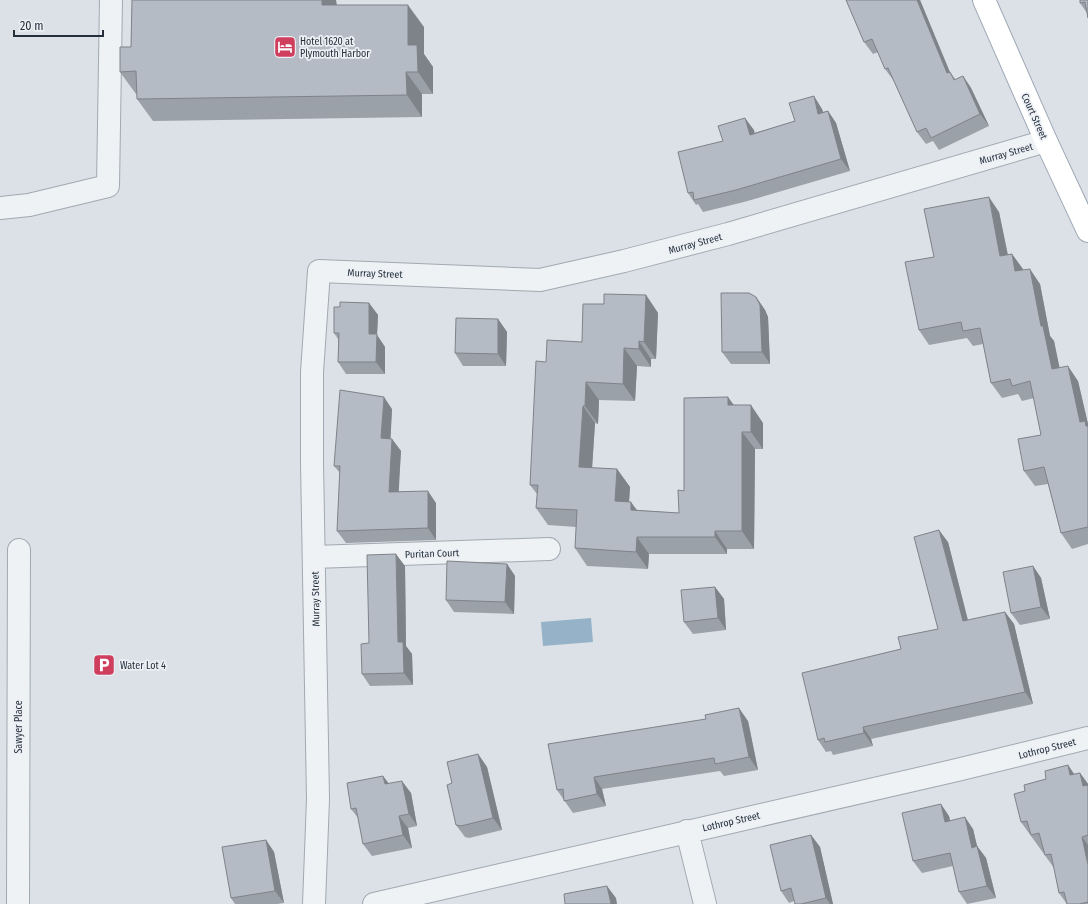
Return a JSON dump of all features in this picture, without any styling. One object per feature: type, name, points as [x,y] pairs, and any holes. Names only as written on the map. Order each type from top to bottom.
[{"type":"main road","name":"Court Street","points":[[984,0],[1046,141],[1088,231]]},
{"type":"street","points":[[0,208],[29,205],[108,186],[110,0]]},
{"type":"street","name":"Murray Street","points":[[314,904],[318,799],[312,462],[312,372],[319,271],[540,280],[624,261],[728,234],[1046,141]]},
{"type":"street","name":"Puritan Court","points":[[314,557],[549,549]]},
{"type":"street","name":"Sawyer Place","points":[[18,904],[19,550]]},
{"type":"street","name":"Lothrop Street","points":[[374,904],[949,772],[1088,738]]},
{"type":"street","points":[[687,831],[705,904]]},
{"type":"water","points":[[591,618],[593,642],[543,646],[541,622]]},
{"type":"building","name":"Hotel 1620 at Plymouth Harbor","points":[[132,0],[322,0],[322,5],[408,5],[408,45],[417,45],[418,72],[406,72],[407,95],[137,99],[136,71],[120,72],[120,47],[131,47]]},
{"type":"building","points":[[846,0],[917,0],[947,73],[950,72],[954,80],[963,76],[980,114],[931,138],[926,128],[917,132],[888,68],[885,69],[872,39],[864,42]]},
{"type":"building","points":[[1080,0],[1088,0],[1088,18],[1085,2],[1080,3]]},
{"type":"building","points":[[814,96],[818,114],[828,111],[841,159],[736,190],[694,200],[693,192],[688,193],[678,152],[723,141],[718,126],[745,118],[750,135],[795,121],[789,103]]},
{"type":"building","points":[[989,197],[1000,256],[1012,254],[1015,271],[1030,269],[1041,326],[1043,326],[1052,369],[1068,366],[1080,422],[1085,421],[1086,426],[1088,426],[1088,527],[1061,533],[1044,467],[1024,471],[1018,439],[1041,435],[1030,381],[1012,386],[1010,379],[991,383],[980,328],[963,331],[961,322],[919,330],[905,262],[934,257],[924,209]]},
{"type":"building","points":[[721,293],[749,293],[756,297],[760,305],[762,352],[722,352]]},
{"type":"building","points":[[604,294],[646,295],[644,342],[639,341],[639,349],[624,348],[623,384],[586,382],[579,467],[617,469],[615,501],[631,502],[631,510],[679,513],[678,490],[684,491],[684,398],[728,397],[728,405],[751,405],[751,432],[742,432],[742,531],[715,531],[715,537],[637,537],[636,552],[575,548],[577,510],[536,508],[538,485],[530,485],[536,361],[546,362],[547,340],[582,342],[583,304],[604,304]]},
{"type":"building","points":[[340,302],[369,303],[369,334],[377,334],[376,362],[338,362],[339,333],[334,333],[334,307],[340,307]]},
{"type":"building","points":[[456,318],[498,319],[498,354],[455,353]]},
{"type":"building","points":[[340,390],[384,397],[381,438],[392,439],[389,492],[428,491],[428,528],[337,531],[340,466],[334,466]]},
{"type":"building","points":[[939,530],[963,621],[1005,612],[1025,692],[863,727],[864,733],[825,742],[824,738],[818,740],[802,673],[901,649],[898,637],[938,629],[914,537]]},
{"type":"building","points":[[396,554],[398,642],[403,642],[404,673],[362,674],[361,644],[369,643],[367,555]]},
{"type":"building","points":[[447,561],[507,564],[505,602],[446,600]]},
{"type":"building","points":[[1033,566],[1041,607],[1011,613],[1003,572]]},
{"type":"building","points":[[715,587],[718,618],[684,622],[681,590]]},
{"type":"building","points":[[739,708],[749,757],[715,764],[714,758],[594,777],[597,794],[564,801],[563,789],[557,790],[548,744],[706,719],[705,715]]},
{"type":"building","points":[[478,754],[493,818],[461,826],[456,825],[447,785],[452,783],[447,762]]},
{"type":"building","points":[[1068,765],[1070,775],[1080,773],[1083,786],[1088,785],[1088,835],[1082,837],[1088,865],[1088,902],[1079,904],[1067,904],[1064,892],[1059,893],[1051,854],[1045,855],[1039,833],[1031,835],[1027,821],[1021,822],[1014,794],[1025,791],[1024,785],[1046,779],[1045,771]]},
{"type":"building","points":[[383,776],[385,784],[402,781],[409,814],[399,816],[403,835],[363,844],[356,808],[351,809],[347,783]]},
{"type":"building","points":[[941,804],[945,822],[965,817],[972,848],[977,846],[987,886],[959,892],[950,853],[913,861],[902,813]]},
{"type":"building","points":[[811,835],[826,898],[795,904],[791,888],[781,891],[770,845]]},
{"type":"building","points":[[266,840],[275,891],[231,898],[222,847]]},
{"type":"building","points":[[607,886],[611,904],[565,904],[564,894]]},
{"type":"place","name":"Hotel 1620 at Plymouth Harbor","points":[[285,47]]},
{"type":"place","name":"Water Lot 4","points":[[104,665]]}]
